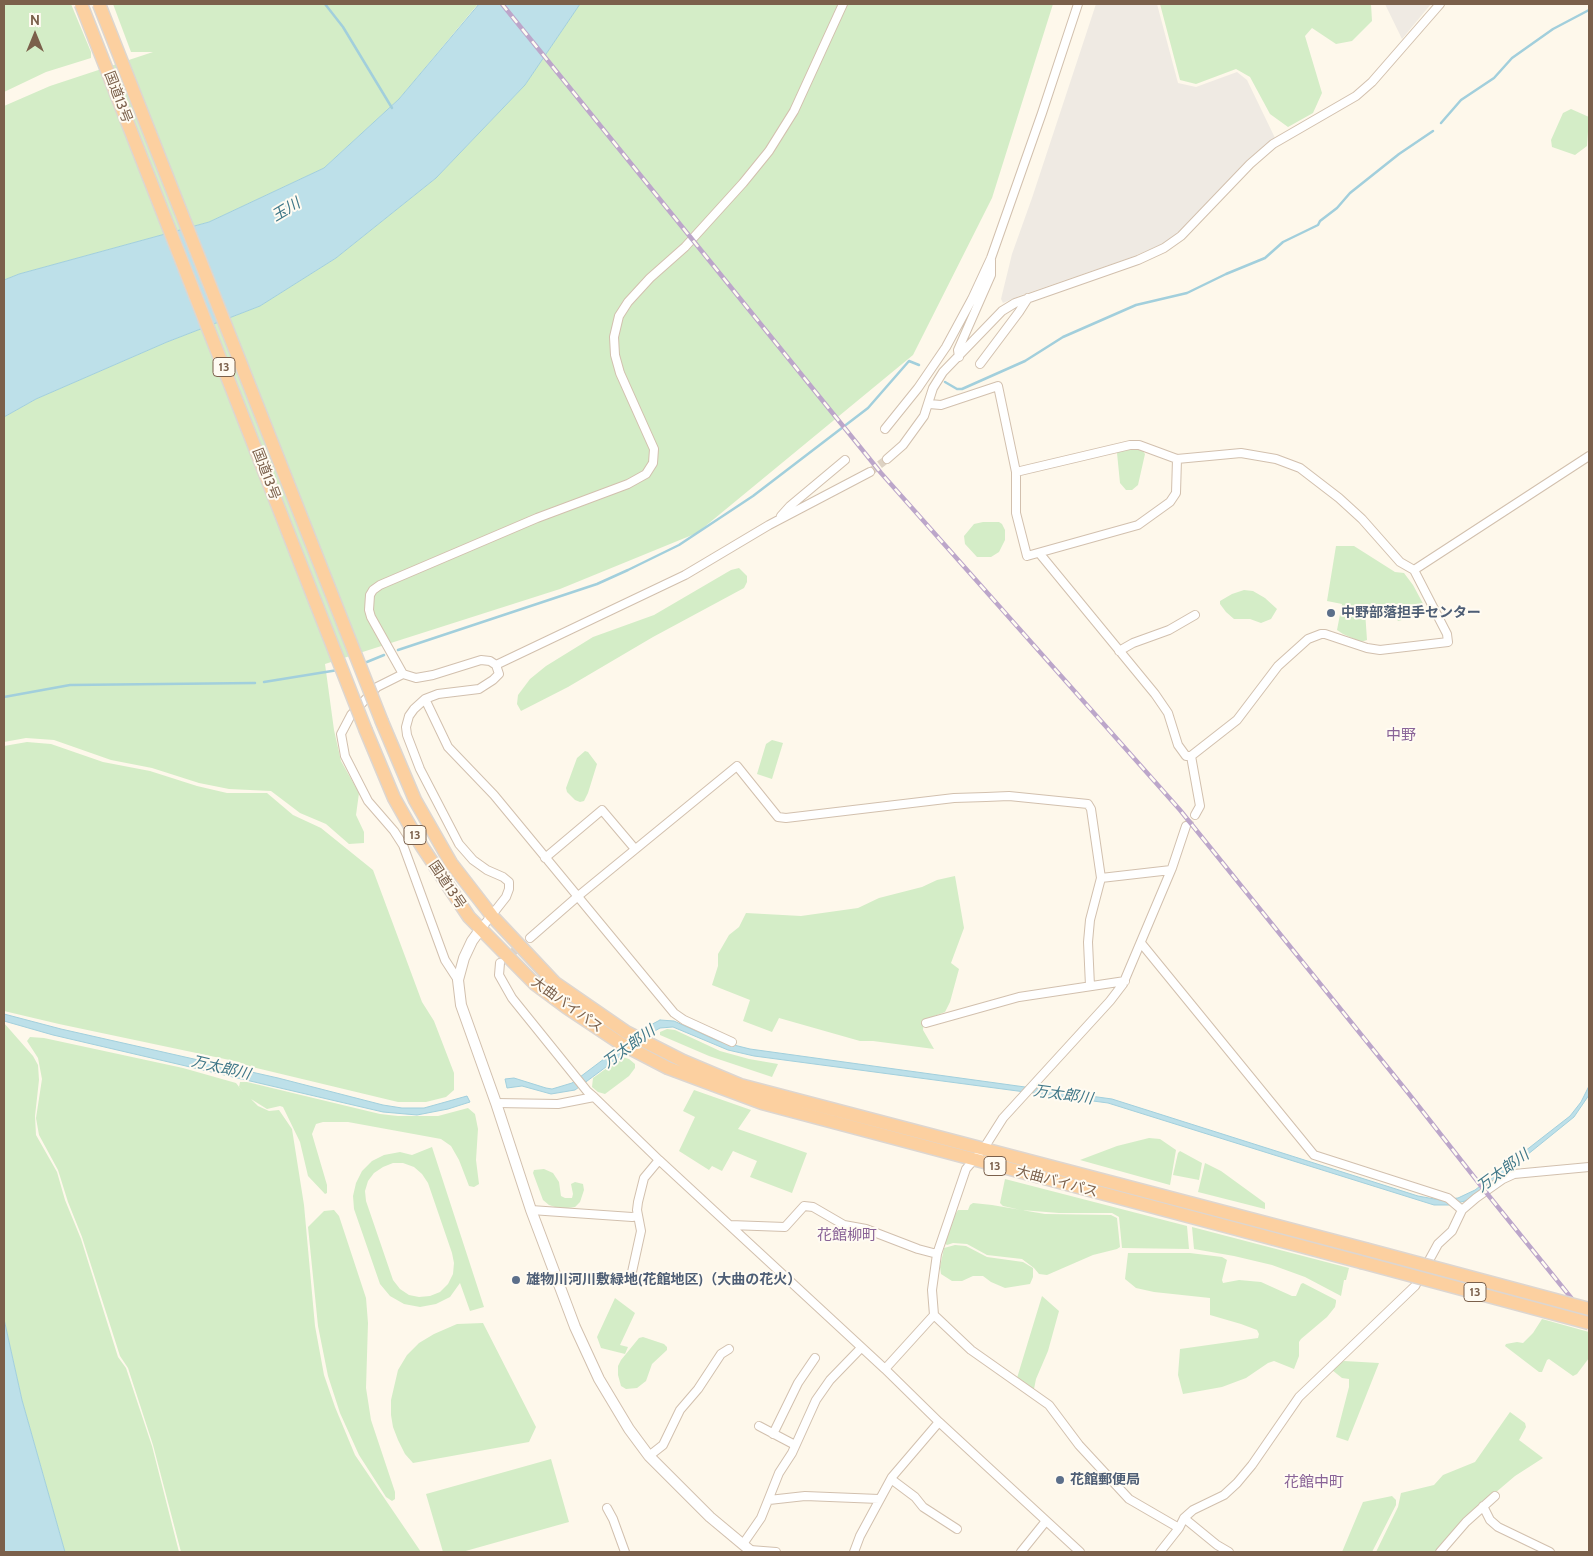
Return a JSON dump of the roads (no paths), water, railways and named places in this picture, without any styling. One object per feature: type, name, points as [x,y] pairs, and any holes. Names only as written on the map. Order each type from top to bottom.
[{"type":"highway","name":"国道13号","points":[[81,4],[394,798],[426,853],[469,917],[480,930]]},
{"type":"highway","name":"国道13号","points":[[99,4],[382,722],[419,808],[452,863],[492,916]]},
{"type":"highway","name":"大曲バイパス","points":[[492,916],[555,983],[630,1034],[740,1085],[1589,1309]]},
{"type":"highway","name":"大曲バイパス","points":[[480,930],[535,984],[566,1008],[620,1043],[668,1068],[762,1103],[1589,1323]]},
{"type":"street","points":[[776,1552],[748,1549],[710,1518],[649,1456],[629,1429],[599,1380],[575,1327],[531,1210],[461,1005],[458,980],[464,958],[472,941],[506,897],[509,882],[473,860],[459,844],[420,769],[407,735],[406,726],[409,716],[425,699],[438,694],[479,689],[499,674],[496,665],[490,661],[481,660],[433,675],[416,678],[403,674],[371,617],[369,601],[372,590],[380,585],[537,518],[628,484],[646,474],[652,465],[654,449],[620,372],[615,356],[614,337],[619,316],[628,302],[650,278],[685,247],[743,183],[769,151],[794,111],[844,4]]},
{"type":"street","points":[[885,429],[918,388],[946,347],[972,299],[991,258],[1078,4]]},
{"type":"street","points":[[887,459],[915,431],[924,416],[933,388],[943,372],[1002,312],[1015,303],[1138,260],[1164,248],[1181,236],[1250,164],[1273,144],[1356,96],[1372,82],[1440,4]]},
{"type":"street","points":[[959,356],[958,350],[991,275],[991,258]]},
{"type":"street","points":[[980,364],[1028,298]]},
{"type":"street","points":[[929,404],[941,405],[998,386],[1016,472],[1016,513],[1026,556],[1040,554],[1138,525],[1170,502],[1176,493],[1177,459]]},
{"type":"street","points":[[1016,472],[1130,444],[1139,445],[1177,459],[1241,453],[1276,459],[1300,468],[1340,498],[1362,519],[1400,562],[1414,570],[1446,634],[1448,642],[1380,650],[1367,648],[1326,634],[1308,639],[1278,666],[1237,720],[1191,756],[1186,756],[1178,745],[1168,713],[1155,694],[1040,554]]},
{"type":"street","points":[[1414,570],[1589,456]]},
{"type":"street","points":[[777,521],[790,506],[845,460]]},
{"type":"street","points":[[496,665],[685,576],[777,521],[870,472]]},
{"type":"street","points":[[1119,651],[1133,643],[1169,630],[1195,615]]},
{"type":"street","points":[[403,674],[377,687],[351,715],[341,734],[346,756],[368,801],[403,845],[445,960],[458,980]]},
{"type":"street","points":[[425,699],[448,746],[494,795],[674,1013],[684,1020],[732,1042]]},
{"type":"street","points":[[1191,756],[1200,806],[1194,815]]},
{"type":"street","points":[[530,938],[737,766],[778,817],[786,818],[954,798],[1009,796],[1088,804],[1091,810],[1102,878],[1090,920],[1088,942],[1090,986]]},
{"type":"street","points":[[545,858],[602,810],[635,849]]},
{"type":"street","points":[[394,832],[407,821]]},
{"type":"street","points":[[1179,1528],[1129,1499],[1079,1445],[1049,1406],[971,1350],[934,1315],[932,1290],[937,1254],[966,1169],[984,1148],[1003,1118],[1110,1001],[1125,981],[1171,870],[1186,826]]},
{"type":"street","points":[[1102,878],[1171,870]]},
{"type":"street","points":[[1141,943],[1314,1155],[1448,1198],[1460,1207]]},
{"type":"street","points":[[500,964],[499,975],[512,998],[587,1091],[1078,1551]]},
{"type":"street","points":[[926,1023],[1019,997],[1125,981]]},
{"type":"street","points":[[496,1103],[558,1104],[594,1098]]},
{"type":"street","points":[[632,1272],[642,1231],[637,1210],[638,1202],[644,1178],[659,1160]]},
{"type":"street","points":[[1160,1552],[1179,1528],[1184,1518],[1193,1510],[1224,1495],[1237,1483],[1300,1397],[1415,1286],[1438,1244],[1452,1230],[1460,1207],[1514,1174],[1589,1167]]},
{"type":"street","points":[[730,1226],[785,1227],[804,1206],[813,1208],[844,1225],[866,1229],[918,1250],[937,1254]]},
{"type":"street","points":[[531,1210],[638,1216]]},
{"type":"street","points":[[885,1369],[934,1315]]},
{"type":"street","points":[[748,1549],[779,1473],[795,1445],[816,1400],[830,1380],[861,1348]]},
{"type":"street","points":[[649,1456],[664,1445],[680,1410],[698,1389],[721,1354],[729,1349]]},
{"type":"street","points":[[773,1434],[798,1383],[815,1358]]},
{"type":"street","points":[[854,1552],[860,1536],[890,1479],[939,1422]]},
{"type":"street","points":[[759,1426],[795,1445]]},
{"type":"street","points":[[890,1479],[915,1496],[923,1507],[957,1529]]},
{"type":"street","points":[[769,1500],[805,1496],[879,1499]]},
{"type":"street","points":[[1440,1552],[1466,1522],[1495,1496]]},
{"type":"street","points":[[1483,1506],[1490,1520],[1498,1527],[1550,1552]]},
{"type":"street","points":[[606,1508],[614,1519],[625,1552]]},
{"type":"street","points":[[1184,1518],[1217,1545],[1229,1552]]},
{"type":"street","points":[[1021,1552],[1046,1521]]},
{"type":"water","name":"玉川","points":[[479,4],[580,4],[525,85],[436,178],[336,258],[260,306],[167,342],[36,399],[4,417],[4,280],[19,274],[209,222],[324,168],[399,99]]},
{"type":"water","name":"万太郎川","points":[[4,1014],[61,1029],[278,1078],[383,1105],[402,1108],[424,1108],[467,1096],[470,1102],[448,1109],[417,1115],[383,1112],[53,1035],[4,1021]]},
{"type":"water","name":"万太郎川","points":[[660,1020],[674,1021],[718,1041],[750,1049],[1112,1099],[1418,1196],[1440,1200],[1458,1198],[1475,1190],[1570,1116],[1581,1102],[1589,1086],[1589,1095],[1574,1117],[1480,1193],[1465,1201],[1449,1205],[1434,1205],[1108,1103],[754,1056],[728,1050],[673,1027],[660,1028],[653,1032],[575,1090],[551,1094],[522,1086],[507,1088],[505,1079],[514,1078],[552,1089],[572,1083],[645,1028]]},
{"type":"water","points":[[4,1319],[22,1400],[65,1552],[4,1552]]},
{"type":"waterway","points":[[325,4],[343,27],[392,108]]},
{"type":"waterway","points":[[1441,123],[1461,100],[1494,78],[1512,58],[1553,29],[1589,10]]},
{"type":"waterway","points":[[945,382],[957,389],[962,389],[1025,361],[1063,337],[1136,305],[1187,293],[1265,258],[1283,242],[1318,225],[1350,193],[1399,154],[1433,131]]},
{"type":"waterway","points":[[398,650],[597,584],[679,545],[753,496],[868,408],[909,361],[919,365]]},
{"type":"waterway","points":[[362,664],[384,655]]},
{"type":"waterway","points":[[264,682],[338,670]]},
{"type":"waterway","points":[[4,697],[70,685],[255,683]]},
{"type":"tunnel","points":[[870,472],[887,459]]},
{"type":"tunnel","points":[[1186,826],[1195,815]]},
{"type":"tunnel","points":[[500,963],[530,938]]},
{"type":"railway","points":[[502,4],[881,473],[1180,810],[1589,1320]]},
{"type":"place","name":"中野部落担手センター","points":[[1331,613]]},
{"type":"place","name":"雄物川河川敷緑地(花館地区)（大曲の花火）","points":[[516,1280]]},
{"type":"place","name":"花館郵便局","points":[[1060,1480]]},
{"type":"district","name":"中野","points":[[1401,736]]},
{"type":"district","name":"花館柳町","points":[[847,1236]]},
{"type":"district","name":"花館中町","points":[[1314,1483]]}]
